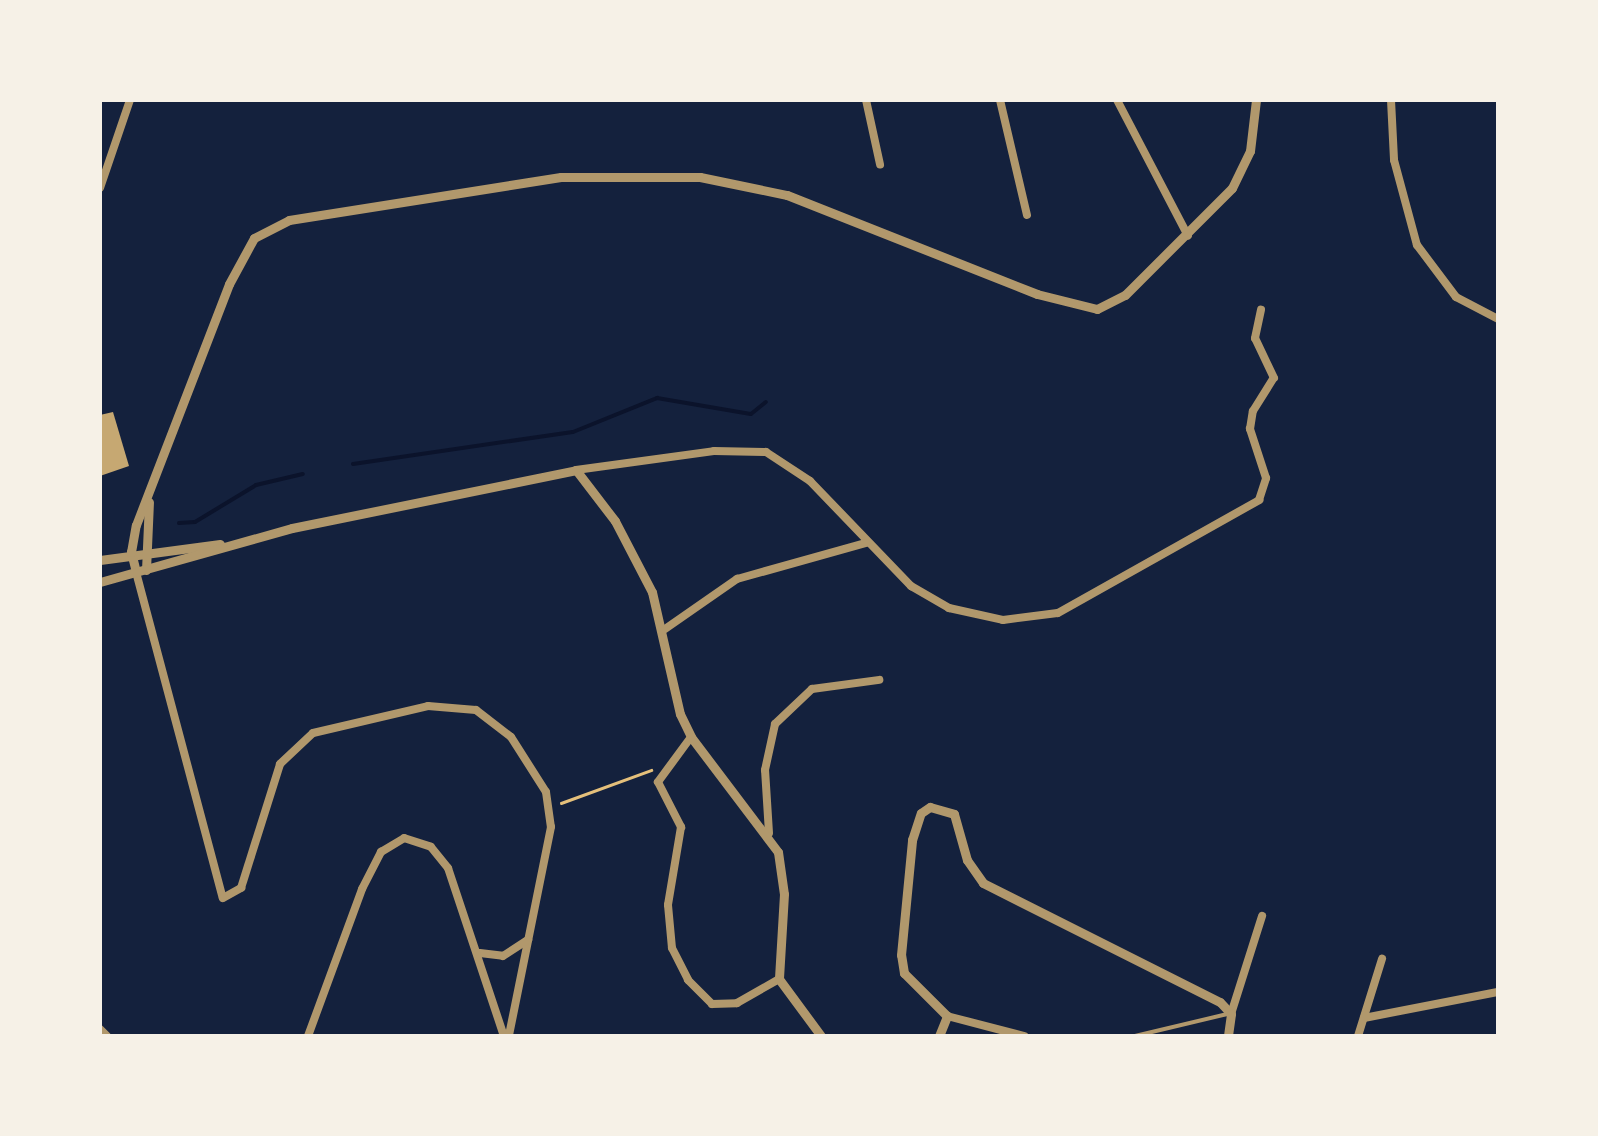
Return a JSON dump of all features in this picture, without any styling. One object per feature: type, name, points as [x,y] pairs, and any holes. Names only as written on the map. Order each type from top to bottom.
[{"type":"street","points":[[100,188],[130,100]]},
{"type":"street","points":[[866,100],[880,164]]},
{"type":"street","points":[[1000,100],[1027,215]]},
{"type":"street","points":[[1118,100],[1188,236]]},
{"type":"street","points":[[507,1036],[551,808],[510,736],[476,710],[428,706],[347,720],[312,733],[280,764],[241,888],[230,900],[214,881],[141,571],[131,552],[246,248],[289,220],[561,177],[700,176],[786,195],[1037,294],[1097,308],[1124,295],[1188,236],[1242,170],[1256,100]]},
{"type":"street","points":[[1391,100],[1394,160],[1417,245],[1456,297],[1498,319]]},
{"type":"street","points":[[100,582],[243,542],[576,470],[714,451],[766,452],[810,481],[911,586],[949,608],[981,618],[1033,618],[1058,613],[1171,544],[1232,519],[1259,500],[1266,478],[1250,429],[1253,411],[1274,378],[1255,338],[1261,310]]},
{"type":"street","points":[[576,470],[631,548],[665,630],[680,714],[691,737],[768,834]]},
{"type":"street","points":[[141,571],[149,500]]},
{"type":"street","points":[[100,560],[146,550],[243,542]]},
{"type":"street","points":[[665,630],[737,579],[866,543]]},
{"type":"street","points":[[820,1036],[779,979],[782,871],[768,834],[764,770],[775,724],[812,689],[879,680]]},
{"type":"street","points":[[691,737],[663,769],[661,792],[681,827],[668,926],[688,980],[700,997],[723,1005],[779,979]]},
{"type":"street","points":[[1024,1036],[948,1016],[904,973],[901,955],[912,840],[921,812],[930,808],[954,814],[967,860],[983,883],[1151,965],[1231,1014]]},
{"type":"street","points":[[308,1036],[362,889],[394,841],[420,840],[441,856],[507,1036]]},
{"type":"street","points":[[1228,1036],[1231,1014],[1262,916]]},
{"type":"street","points":[[480,954],[504,956],[528,940]]},
{"type":"street","points":[[1358,1036],[1382,960]]},
{"type":"street","points":[[1364,1018],[1498,992]]},
{"type":"street","points":[[940,1036],[948,1016]]},
{"type":"street","points":[[100,1029],[107,1036]]},
{"type":"lane","points":[[1135,1036],[1231,1014]]},
{"type":"path","points":[[551,808],[644,770],[663,769]]},
{"type":"building","points":[[113,412],[129,466],[100,476],[100,415]]},
{"type":"waterway","points":[[353,464],[573,432],[657,398],[751,414],[766,402]]},
{"type":"waterway","points":[[179,523],[195,522],[256,485],[303,474]]}]
